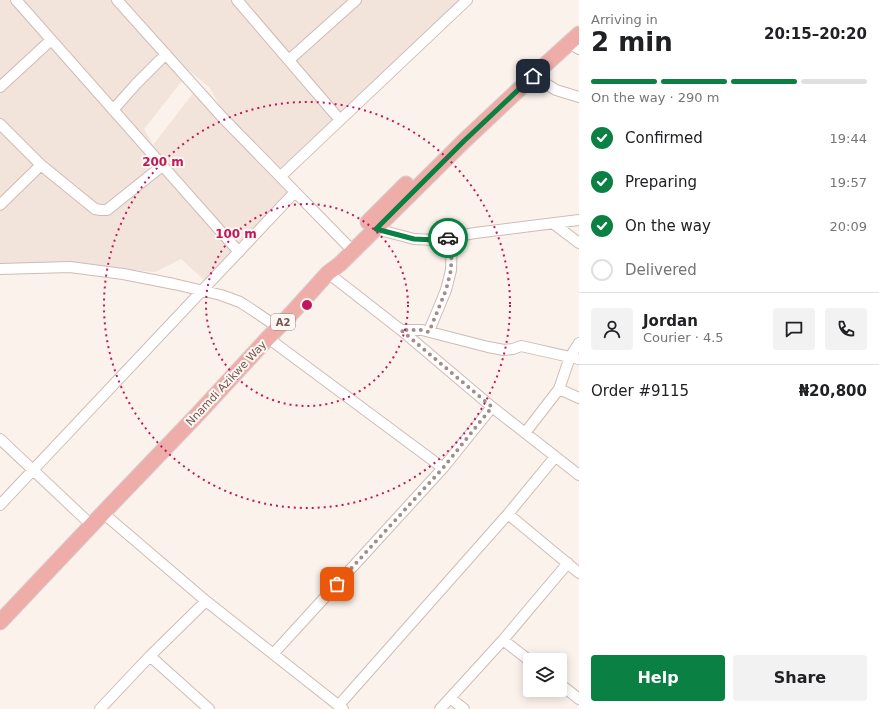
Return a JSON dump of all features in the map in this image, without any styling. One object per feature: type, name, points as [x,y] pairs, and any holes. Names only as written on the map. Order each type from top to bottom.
[{"type":"highway","name":"Nnamdi Azikwe Way","points":[[0,610],[270,322],[387,203],[500,94],[579,22]]},
{"type":"highway","name":"Nnamdi Azikwe Way","points":[[0,622],[290,315],[328,272],[340,264],[464,141],[533,76],[576,42]]},
{"type":"street","points":[[16,0],[239,252]]},
{"type":"street","points":[[117,0],[222,117],[347,245]]},
{"type":"street","points":[[288,60],[356,0]]},
{"type":"street","points":[[281,176],[467,0]]},
{"type":"street","points":[[240,1],[288,60],[340,120]]},
{"type":"street","points":[[0,87],[51,40]]},
{"type":"street","points":[[114,110],[136,84],[166,54]]},
{"type":"street","points":[[533,76],[556,90],[579,97]]},
{"type":"street","points":[[0,124],[41,165],[95,209],[107,210],[162,166]]},
{"type":"street","points":[[0,205],[41,165]]},
{"type":"street","points":[[0,505],[295,192]]},
{"type":"street","points":[[376,229],[414,239],[435,240],[475,233],[579,220]]},
{"type":"street","points":[[554,224],[579,243]]},
{"type":"street","points":[[429,332],[446,290],[451,270],[452,237]]},
{"type":"street","points":[[0,269],[70,267],[123,274],[221,295],[240,302],[270,322]]},
{"type":"street","points":[[328,272],[401,330],[492,407],[579,475]]},
{"type":"street","points":[[401,330],[422,330],[504,350],[521,346],[574,358]]},
{"type":"street","points":[[268,338],[443,468]]},
{"type":"street","points":[[525,433],[558,389],[574,358],[579,343]]},
{"type":"street","points":[[558,389],[579,398]]},
{"type":"street","points":[[273,654],[443,468],[492,407]]},
{"type":"street","points":[[0,439],[85,519]]},
{"type":"street","points":[[103,513],[206,601],[341,707],[508,514],[555,457]]},
{"type":"street","points":[[508,514],[579,572]]},
{"type":"street","points":[[440,709],[503,640],[568,563]]},
{"type":"street","points":[[100,709],[150,656],[206,601]]},
{"type":"street","points":[[503,640],[523,656]]},
{"type":"street","points":[[150,656],[203,707]]},
{"type":"street","points":[[567,690],[579,699]]},
{"type":"street","points":[[450,698],[464,709]]},
{"type":"shaded area","points":[[0,0],[116,0],[182,81],[144,129],[153,145],[194,92],[296,196],[212,287],[181,259],[155,272],[101,267],[66,261],[21,265],[0,265]]},
{"type":"shaded area","points":[[124,0],[473,0],[391,77],[287,179],[225,114],[210,88],[175,59]]},
{"type":"way so far","points":[[337,584],[443,468],[492,407],[401,330],[422,330],[429,332],[446,290],[451,270],[452,237],[448,238]]},
{"type":"route","points":[[448,238],[435,240],[414,239],[376,229],[464,141],[533,76]]}]
